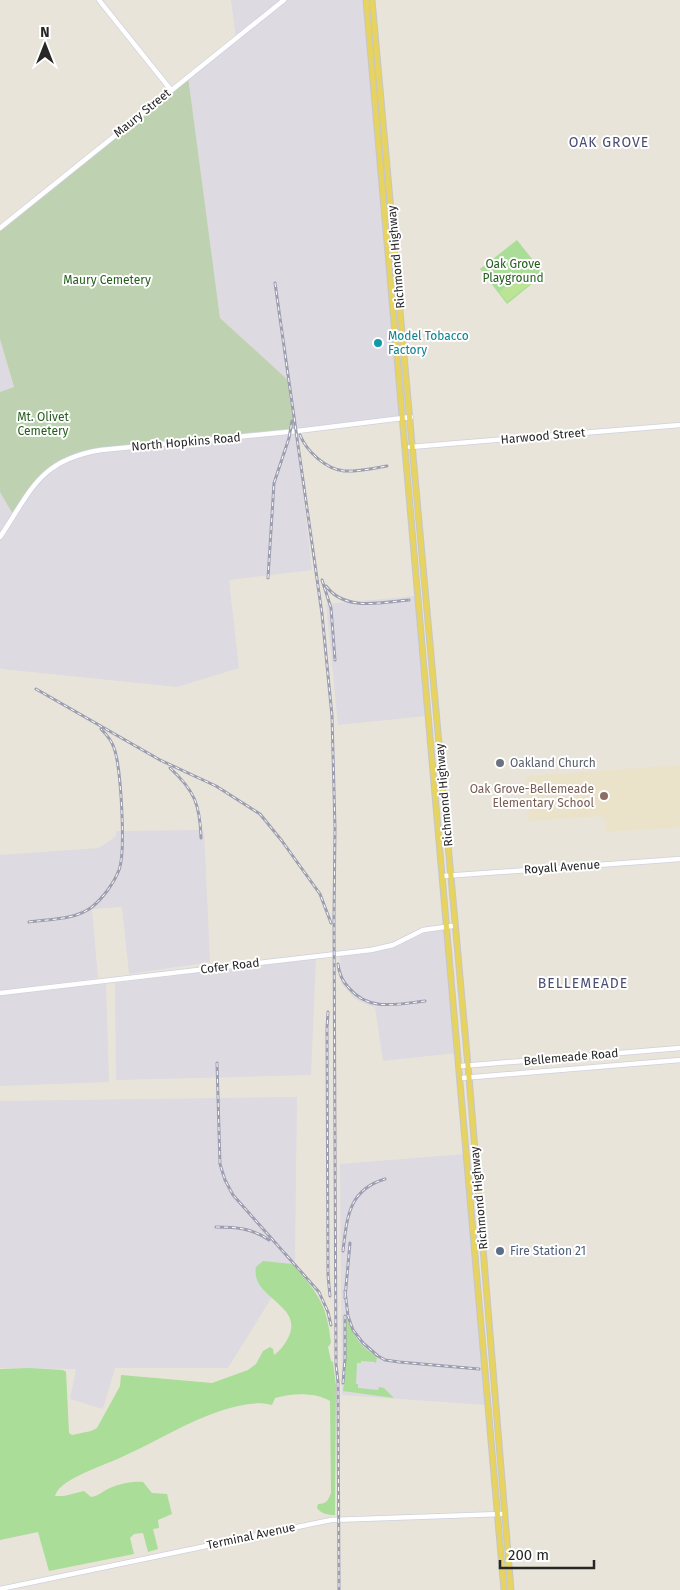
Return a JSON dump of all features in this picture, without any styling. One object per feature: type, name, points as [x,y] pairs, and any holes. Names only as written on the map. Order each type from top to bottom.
[{"type":"main road","name":"Richmond Highway","points":[[366,0],[449,926],[504,1590]]},
{"type":"main road","name":"Richmond Highway","points":[[372,0],[470,1077],[511,1590]]},
{"type":"street","points":[[99,0],[171,90]]},
{"type":"street","name":"Maury Street","points":[[0,228],[284,0]]},
{"type":"street","name":"North Hopkins Road","points":[[0,537],[38,481],[49,470],[72,456],[101,450],[299,431],[410,417]]},
{"type":"street","name":"Harwood Street","points":[[406,447],[680,424]]},
{"type":"street","name":"Royall Avenue","points":[[444,876],[680,859]]},
{"type":"street","name":"Cofer Road","points":[[0,993],[371,950],[393,945],[422,930],[456,926]]},
{"type":"street","name":"Bellemeade Road","points":[[461,1066],[680,1048]]},
{"type":"street","name":"Bellemeade Road","points":[[462,1078],[680,1060]]},
{"type":"street","name":"Terminal Avenue","points":[[0,1589],[331,1520],[505,1513]]},
{"type":"shaded area","points":[[231,0],[370,0],[408,418],[296,431],[312,570],[229,580],[239,668],[177,687],[2,669],[0,668],[0,492],[14,515],[38,482],[61,463],[289,381],[220,318],[188,76],[236,39]]},
{"type":"shaded area","points":[[0,339],[14,388],[0,392]]},
{"type":"shaded area","points":[[416,596],[426,716],[338,725],[326,604]]},
{"type":"shaded area","name":"Oak Grove-Bellemeade Elementary School","points":[[680,765],[680,827],[606,832],[605,819],[600,816],[529,821],[526,776]]},
{"type":"shaded area","points":[[204,830],[210,962],[129,974],[122,907],[92,909],[98,978],[0,991],[0,855],[99,848],[116,836],[116,831]]},
{"type":"shaded area","points":[[443,930],[456,1053],[383,1061],[375,1007],[354,998],[341,983],[340,956],[391,949],[429,931]]},
{"type":"shaded area","points":[[316,958],[311,1075],[116,1080],[115,983]]},
{"type":"shaded area","points":[[106,984],[109,1082],[0,1086],[0,995]]},
{"type":"shaded area","points":[[297,1097],[295,1260],[228,1368],[115,1368],[103,1409],[70,1399],[76,1369],[0,1368],[0,1101]]},
{"type":"shaded area","points":[[465,1154],[486,1405],[342,1395],[340,1164]]},
{"type":"green space","name":"Maury Cemetery","points":[[188,76],[220,318],[289,381],[296,431],[105,449],[61,463],[38,482],[14,516],[0,492],[0,392],[14,387],[0,339],[0,228]]},
{"type":"green space","name":"Oak Grove Playground","points":[[517,240],[544,274],[507,304],[480,269]]},
{"type":"green space","points":[[525,271],[534,281],[507,302],[499,292]]},
{"type":"green space","points":[[263,1261],[292,1264],[315,1291],[327,1318],[331,1343],[328,1347],[331,1361],[333,1362],[336,1386],[335,1515],[325,1514],[317,1508],[318,1504],[327,1501],[331,1493],[330,1401],[317,1396],[296,1394],[275,1398],[272,1405],[248,1404],[210,1414],[67,1482],[57,1492],[55,1496],[64,1496],[84,1491],[91,1497],[118,1485],[143,1482],[152,1493],[167,1494],[172,1514],[158,1520],[159,1528],[153,1529],[158,1549],[148,1552],[143,1533],[134,1534],[130,1538],[134,1554],[49,1571],[38,1532],[0,1540],[0,1369],[29,1368],[63,1370],[66,1372],[69,1433],[72,1435],[97,1428],[120,1386],[121,1375],[212,1383],[248,1370],[256,1364],[263,1351],[270,1347],[273,1349],[274,1355],[279,1351],[289,1336],[291,1325],[289,1316],[267,1294],[256,1278],[256,1267]]},
{"type":"green space","points":[[346,1315],[357,1339],[365,1348],[377,1356],[376,1364],[375,1362],[361,1361],[361,1363],[357,1363],[356,1384],[358,1384],[358,1388],[378,1390],[379,1387],[384,1388],[394,1398],[343,1391],[346,1369]]},
{"type":"railway","points":[[275,283],[322,614],[332,716],[335,828],[336,1364],[338,1382],[339,1590]]},
{"type":"railway","points":[[268,578],[274,483],[289,438],[292,421]]},
{"type":"railway","points":[[300,435],[307,448],[318,459],[337,470],[355,471],[387,466]]},
{"type":"railway","points":[[322,580],[331,608],[335,660]]},
{"type":"railway","points":[[326,586],[343,599],[364,604],[409,600]]},
{"type":"railway","points":[[36,689],[160,760],[216,786],[260,814],[320,894],[331,923]]},
{"type":"railway","points":[[29,922],[62,918],[78,914],[92,907],[104,895],[119,870],[122,846],[119,772],[113,745],[101,729]]},
{"type":"railway","points":[[170,768],[191,792],[199,816],[201,838]]},
{"type":"railway","points":[[338,964],[344,983],[357,996],[366,1001],[384,1005],[425,1001]]},
{"type":"railway","points":[[328,1012],[328,1275],[330,1296]]},
{"type":"railway","points":[[217,1063],[220,1164],[225,1180],[233,1195],[319,1292],[328,1312],[331,1325]]},
{"type":"railway","points":[[343,1251],[348,1217],[357,1198],[363,1190],[385,1179]]},
{"type":"railway","points":[[216,1227],[243,1229],[269,1240]]},
{"type":"railway","points":[[345,1298],[350,1243]]},
{"type":"railway","points":[[345,1291],[348,1316],[353,1330],[363,1343],[378,1356],[385,1360],[399,1362],[479,1369]]},
{"type":"railway","points":[[343,1383],[345,1316]]},
{"type":"place","name":"Model Tobacco Factory","points":[[378,343]]},
{"type":"place","name":"Oakland Church","points":[[500,763]]},
{"type":"place","name":"Oak Grove-Bellemeade Elementary School","points":[[604,796]]},
{"type":"place","name":"Fire Station 21","points":[[500,1251]]},
{"type":"district","name":"OAK GROVE","points":[[609,142]]},
{"type":"district","name":"BELLEMEADE","points":[[583,983]]},
{"type":"park label","name":"Mt. Olivet Cemetery","points":[[43,424]]}]
